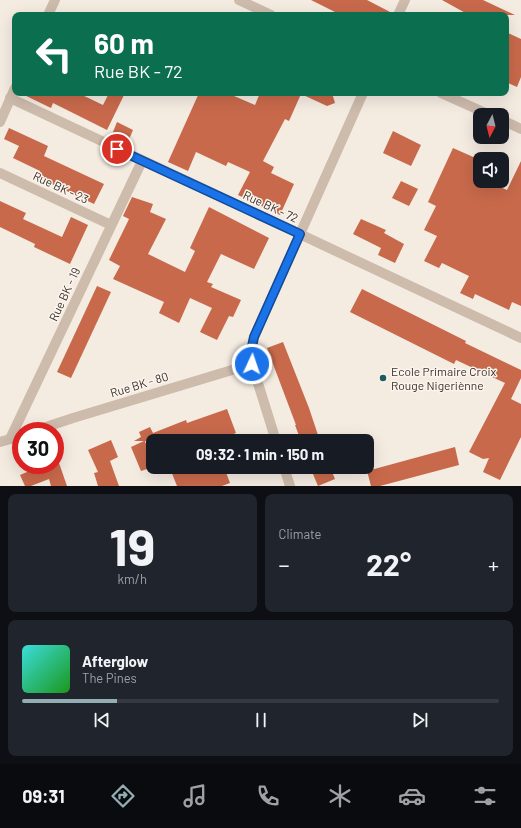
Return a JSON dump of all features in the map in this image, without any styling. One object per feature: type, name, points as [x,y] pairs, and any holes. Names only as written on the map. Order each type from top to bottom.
[{"type":"street","points":[[49,12],[55,0]]},
{"type":"street","points":[[239,0],[265,12]]},
{"type":"street","points":[[399,12],[405,0]]},
{"type":"street","points":[[0,122],[12,94]]},
{"type":"street","points":[[274,434],[252,364],[251,351],[254,337],[361,96]]},
{"type":"street","points":[[448,96],[474,108]]},
{"type":"street","name":"Rue BK - 72","points":[[10,98],[521,338]]},
{"type":"street","points":[[509,123],[521,129]]},
{"type":"street","name":"Rue BK - 19","points":[[5,441],[142,161]]},
{"type":"street","name":"Rue BK - 23","points":[[0,173],[111,225]]},
{"type":"street","name":"Rue BK - 80","points":[[61,422],[252,364]]},
{"type":"street","points":[[286,474],[290,486]]},
{"type":"building","points":[[311,0],[367,0],[390,12],[335,12]]},
{"type":"building","points":[[442,0],[483,0],[509,12],[464,12]]},
{"type":"building","points":[[509,33],[521,39],[521,77],[517,87],[509,83]]},
{"type":"building","points":[[26,96],[84,96],[103,105],[108,96],[124,96],[107,130],[53,103],[51,108]]},
{"type":"building","points":[[198,96],[234,96],[255,105],[259,96],[300,96],[289,121],[285,119],[263,161],[274,167],[271,173],[294,184],[280,215],[238,195],[250,172],[228,162],[226,166],[196,152],[188,171],[168,162]]},
{"type":"building","points":[[305,96],[333,96],[335,103],[327,106]]},
{"type":"building","points":[[117,122],[133,130],[127,144],[111,137]]},
{"type":"building","points":[[9,128],[48,146],[44,156],[104,184],[94,204],[37,177],[40,171],[13,158],[19,146],[4,139]]},
{"type":"building","points":[[393,131],[421,145],[411,166],[383,153]]},
{"type":"building","points":[[453,148],[473,157],[473,188],[503,188],[507,190],[521,161],[521,306],[512,302],[509,310],[475,294],[473,299],[460,293],[469,276],[442,263],[439,268],[424,261],[437,236],[424,230],[436,206],[428,202]]},
{"type":"building","points":[[401,181],[418,189],[409,206],[392,198]]},
{"type":"building","points":[[132,197],[153,204],[150,212],[166,219],[148,254],[185,272],[195,251],[190,248],[209,207],[269,238],[254,269],[221,254],[207,282],[213,284],[211,287],[241,300],[233,317],[229,316],[217,340],[200,332],[212,308],[190,298],[179,323],[159,313],[164,302],[113,279],[120,266],[109,260],[129,219],[123,216]]},
{"type":"building","points":[[0,201],[26,213],[23,219],[62,237],[71,217],[88,225],[70,264],[34,247],[35,244],[0,227]]},
{"type":"building","points":[[361,219],[386,230],[384,233],[404,244],[395,263],[378,255],[381,248],[353,234]]},
{"type":"building","points":[[97,286],[111,292],[71,378],[57,372]]},
{"type":"building","points":[[362,289],[466,341],[465,343],[521,370],[521,378],[511,399],[521,404],[521,437],[500,480],[483,472],[489,458],[483,459],[469,452],[505,383],[456,360],[454,364],[350,312]]},
{"type":"building","points":[[283,342],[318,434],[298,434],[267,348]]},
{"type":"building","points":[[227,409],[236,433],[146,434],[146,469],[141,471],[131,447],[144,441],[134,441],[141,437],[139,432],[150,427],[153,433],[186,420],[187,423]]},
{"type":"building","points":[[111,440],[118,457],[110,461],[119,486],[98,486],[94,473],[98,472],[88,450]]},
{"type":"building","points":[[455,447],[459,465],[380,486],[371,486],[368,474],[374,474],[374,469]]},
{"type":"building","points":[[63,474],[67,486],[51,486],[49,479],[31,486],[25,486],[20,475]]},
{"type":"building","points":[[172,474],[227,474],[230,483],[222,486],[177,486]]},
{"type":"building","points":[[313,474],[333,474],[335,479],[318,486]]},
{"type":"place","name":"Ecole Primaire Croix Rouge Nigeriènne","points":[[383,378]]},
{"type":"route","points":[[117,149],[300,234],[254,337],[251,351],[252,364]]}]
